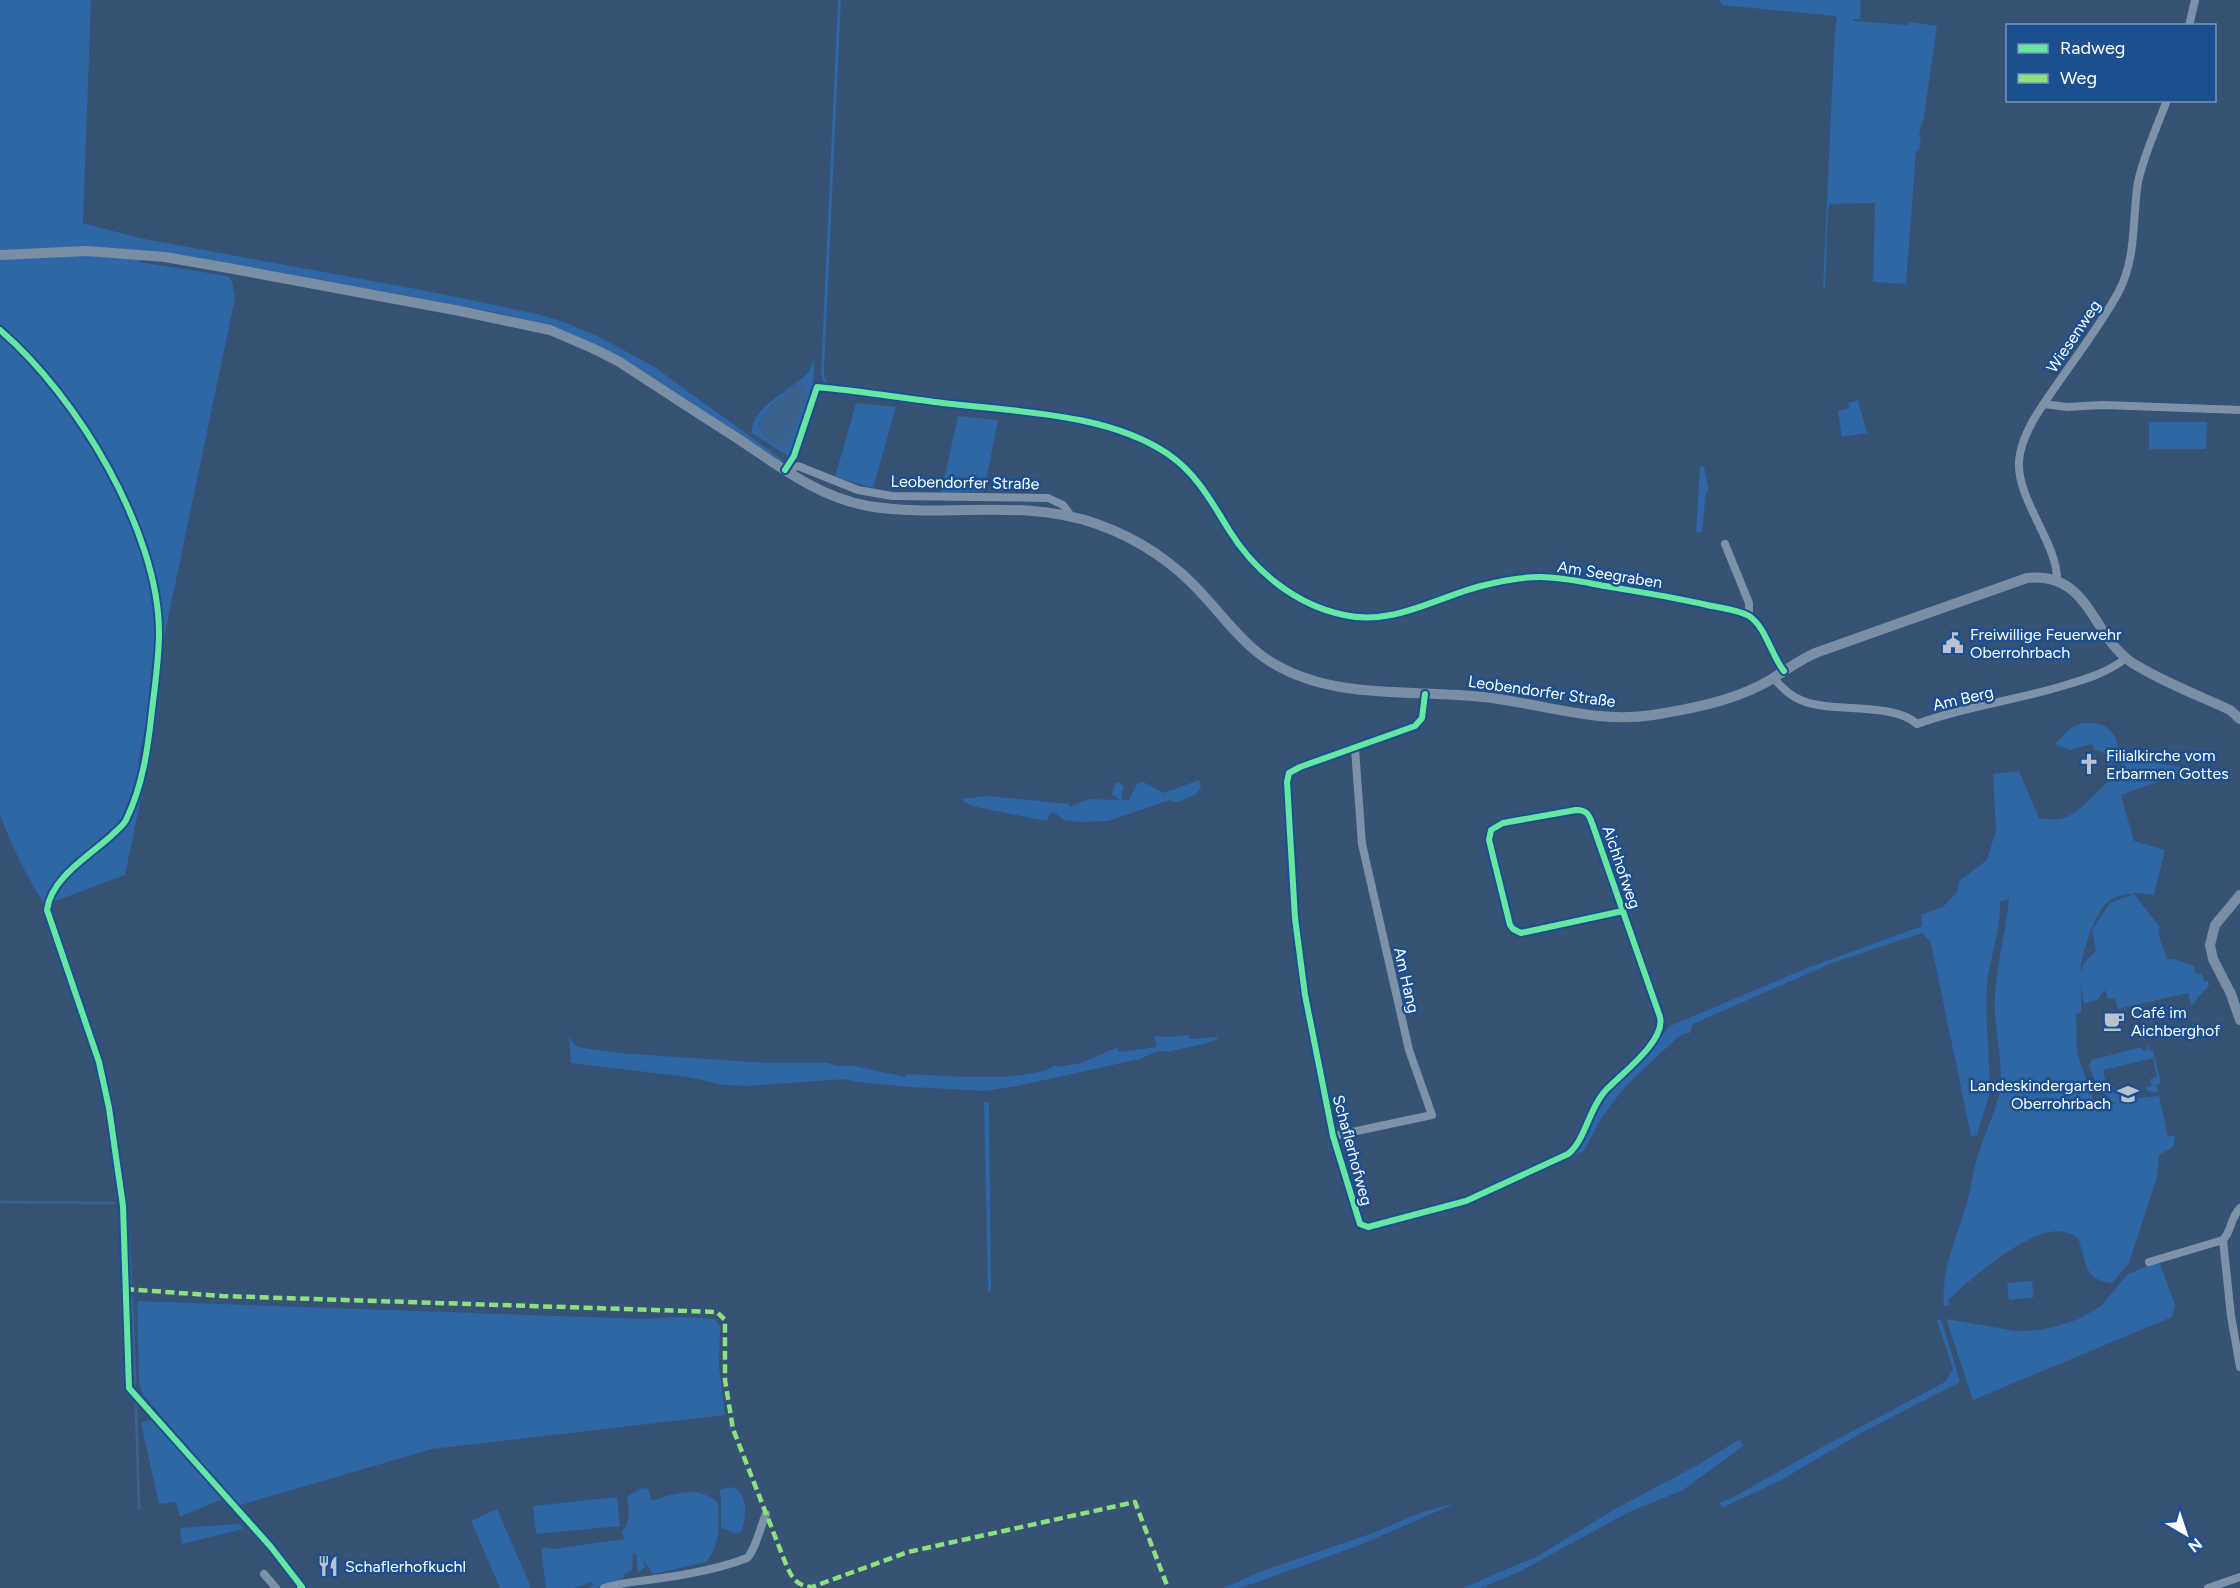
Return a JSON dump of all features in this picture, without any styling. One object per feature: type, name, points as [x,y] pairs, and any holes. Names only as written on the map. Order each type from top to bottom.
[{"type":"main road","name":"Leobendorfer Straße","points":[[0,255],[87,251],[165,257],[460,310],[550,330],[618,361],[785,470],[824,492],[864,505],[914,509],[1029,509],[1071,516],[1119,533],[1169,563],[1196,587],[1252,648],[1283,669],[1332,686],[1487,697],[1594,716],[1635,717],[1721,700],[1753,689],[1798,661],[1818,652],[2027,578],[2057,580]]},
{"type":"main road","points":[[2057,580],[2079,598],[2126,658],[2143,669],[2230,710],[2240,720]]},
{"type":"main road","points":[[2240,895],[2215,925],[2210,945],[2213,959],[2231,994],[2240,1020]]},
{"type":"street","points":[[2190,24],[2196,0]]},
{"type":"street","name":"Wiesenweg","points":[[2057,580],[2056,565],[2027,498],[2019,462],[2025,437],[2044,404],[2120,290],[2133,245],[2136,196],[2141,171],[2166,102]]},
{"type":"street","points":[[0,330],[39,368],[69,405],[93,440],[138,533],[152,581],[159,632],[143,776],[134,802],[125,823],[65,875],[48,900],[47,910],[99,1062],[109,1108],[123,1206],[129,1388],[271,1547],[302,1588]]},
{"type":"street","name":"Am Seegraben","points":[[785,470],[794,456],[817,387],[1052,416],[1101,425],[1136,437],[1168,454],[1203,486],[1252,562],[1284,589],[1324,610],[1369,619],[1422,608],[1482,585],[1539,577],[1562,578],[1690,601],[1749,616]]},
{"type":"street","points":[[2044,404],[2067,407],[2103,405],[2240,410]]},
{"type":"street","points":[[1725,544],[1749,603],[1749,616],[1758,625],[1784,671]]},
{"type":"street","name":"Am Berg","points":[[1773,678],[1789,693],[1808,703],[1904,714],[1917,723],[2024,698],[2084,680],[2111,669],[2126,658]]},
{"type":"street","points":[[1355,749],[1418,724],[1423,716],[1425,694]]},
{"type":"street","name":"Schaflerhofweg","points":[[1355,749],[1300,767],[1289,773],[1287,787],[1295,918],[1305,995],[1333,1136],[1357,1218],[1362,1226],[1371,1226],[1456,1204],[1573,1150],[1599,1098],[1652,1043],[1660,1032],[1661,1026]]},
{"type":"street","name":"Am Hang","points":[[1333,1136],[1432,1115],[1409,1050],[1362,844],[1355,749]]},
{"type":"street","name":"Aichhofweg","points":[[1623,911],[1563,925],[1517,932],[1510,925],[1489,840],[1491,830],[1503,823],[1576,810],[1585,811],[1592,823],[1623,911],[1661,1026]]},
{"type":"street","points":[[2149,1262],[2223,1240],[2228,1234],[2232,1217],[2240,1208]]},
{"type":"street","points":[[2223,1240],[2230,1316],[2240,1367]]},
{"type":"street","points":[[604,1588],[625,1581],[668,1578],[747,1558],[753,1551],[766,1514]]},
{"type":"street","points":[[264,1574],[276,1588]]},
{"type":"street","points":[[2208,1588],[2240,1577]]},
{"type":"shaded area","points":[[0,0],[91,0],[83,223],[139,238],[422,290],[537,314],[564,322],[597,336],[653,366],[784,461],[779,461],[654,378],[594,344],[559,329],[498,313],[141,250],[139,262],[228,276],[232,281],[235,298],[138,762],[145,779],[125,875],[45,905],[20,861],[0,815]]},
{"type":"shaded area","points":[[838,0],[841,0],[824,371],[828,384],[823,381],[821,374]]},
{"type":"shaded area","points":[[1719,0],[1861,0],[1860,19],[1853,19],[1853,21],[1908,25],[1909,22],[1937,26],[1919,137],[1921,138],[1919,150],[1916,151],[1906,284],[1873,282],[1875,203],[1830,204],[1825,287],[1823,287],[1837,19],[1835,16],[1722,5]]},
{"type":"shaded area","points":[[815,353],[813,386],[791,455],[788,456],[752,433],[753,423],[765,406],[803,378],[812,365]],"holes":[[[799,383],[787,445],[758,425],[771,406]]]},
{"type":"shaded area","points":[[799,383],[806,388],[805,402],[785,447],[769,441],[761,433],[760,425],[763,416],[770,408]]},
{"type":"shaded area","points":[[1858,400],[1867,433],[1842,437],[1838,411],[1849,408],[1848,403]]},
{"type":"shaded area","points":[[856,403],[896,407],[873,488],[835,477]]},
{"type":"shaded area","points":[[958,416],[998,420],[984,491],[941,493]]},
{"type":"shaded area","points":[[2149,422],[2207,422],[2206,449],[2149,449]]},
{"type":"shaded area","points":[[1704,466],[1709,492],[1706,493],[1702,532],[1696,532],[1700,467]]},
{"type":"shaded area","points":[[2082,723],[2101,724],[2114,735],[2117,752],[2109,766],[2105,761],[2105,754],[2094,750],[2092,744],[2070,750],[2055,744],[2069,729]]},
{"type":"shaded area","points":[[2126,758],[2192,769],[2121,795],[2134,841],[2165,850],[2154,895],[2137,893],[2126,894],[2114,898],[2104,906],[2089,934],[2081,973],[2083,964],[2096,951],[2092,930],[2110,903],[2134,894],[2160,927],[2158,933],[2167,959],[2194,966],[2196,974],[2202,973],[2204,982],[2208,980],[2209,986],[2193,1005],[2191,1005],[2188,993],[2118,1009],[2115,998],[2108,999],[2105,990],[2097,1000],[2084,1004],[2081,984],[2081,1013],[2076,1014],[2077,1053],[2094,1102],[2119,1104],[2111,1101],[2108,1096],[2099,1091],[2089,1066],[2092,1060],[2141,1047],[2143,1051],[2147,1050],[2148,1045],[2149,1050],[2153,1050],[2161,1083],[2156,1085],[2158,1093],[2148,1091],[2145,1087],[2152,1086],[2150,1079],[2157,1077],[2153,1058],[2103,1070],[2107,1088],[2114,1087],[2115,1094],[2128,1099],[2159,1096],[2168,1137],[2173,1135],[2175,1137],[2173,1147],[2159,1155],[2157,1177],[2129,1263],[2112,1283],[2091,1274],[2078,1238],[2065,1232],[2051,1232],[2019,1245],[2003,1255],[1948,1300],[1950,1305],[1944,1306],[1948,1264],[1969,1195],[1977,1158],[2000,1090],[2001,1067],[1995,998],[2009,899],[2000,902],[1999,923],[1988,975],[1987,1022],[1990,1084],[1977,1135],[1971,1136],[1931,943],[1922,933],[1832,963],[1693,1024],[1690,1033],[1678,1037],[1617,1097],[1600,1120],[1584,1151],[1497,1191],[1577,1151],[1587,1126],[1606,1094],[1670,1026],[1807,968],[1922,926],[1921,915],[1943,907],[1957,892],[1959,881],[1987,860],[1996,830],[1993,774],[2019,771],[2039,818],[2056,819],[2068,816],[2085,804],[2109,780]]},
{"type":"shaded area","points":[[1199,780],[1201,788],[1196,794],[1177,803],[1170,800],[1108,821],[1064,820],[1050,813],[1047,821],[971,806],[961,799],[988,796],[1069,804],[1070,807],[1088,799],[1120,800],[1112,794],[1116,782],[1124,787],[1121,795],[1123,800],[1129,800],[1137,784],[1143,782],[1164,793]]},
{"type":"shaded area","points":[[1218,1033],[1218,1038],[1212,1042],[1157,1052],[1140,1059],[986,1091],[911,1087],[846,1079],[746,1086],[724,1085],[688,1077],[571,1063],[569,1037],[577,1047],[618,1053],[767,1063],[828,1063],[838,1066],[855,1066],[905,1077],[906,1074],[983,1077],[1025,1075],[1056,1065],[1057,1067],[1081,1063],[1118,1047],[1119,1052],[1157,1047],[1154,1036],[1189,1035],[1190,1039],[1217,1037]]},
{"type":"shaded area","points":[[984,1102],[988,1102],[989,1105],[991,1292],[988,1291]]},
{"type":"shaded area","points":[[2159,1261],[2175,1305],[2172,1317],[1973,1400],[1946,1319],[2016,1331],[2057,1326],[2079,1319],[2101,1306],[2128,1274]]},
{"type":"shaded area","points":[[2032,1281],[2034,1297],[2009,1300],[2007,1283]]},
{"type":"shaded area","points":[[137,1301],[644,1319],[681,1317],[715,1319],[720,1327],[719,1367],[725,1415],[432,1449],[237,1506],[143,1394],[139,1384]]},
{"type":"shaded area","points":[[1941,1319],[1960,1382],[1861,1433],[1781,1480],[1722,1508],[1719,1503],[1945,1382],[1953,1369],[1937,1321]]},
{"type":"shaded area","points":[[153,1419],[222,1499],[180,1517],[176,1502],[159,1504],[141,1423]]},
{"type":"shaded area","points":[[1740,1439],[1743,1446],[1683,1490],[1629,1512],[1521,1571],[1480,1588],[1463,1588],[1538,1556],[1615,1509],[1696,1466]]},
{"type":"shaded area","points":[[732,1487],[741,1495],[745,1506],[742,1531],[736,1534],[721,1527],[719,1490]]},
{"type":"shaded area","points":[[641,1488],[648,1489],[652,1501],[678,1493],[694,1492],[710,1497],[718,1503],[718,1534],[715,1547],[707,1562],[653,1574],[643,1560],[645,1567],[638,1573],[636,1554],[633,1553],[632,1570],[624,1574],[624,1578],[596,1588],[589,1588],[593,1585],[591,1582],[574,1588],[546,1588],[541,1547],[554,1549],[624,1539],[622,1532],[629,1516],[627,1497]]},
{"type":"shaded area","points":[[617,1497],[620,1526],[536,1534],[533,1506]]},
{"type":"shaded area","points":[[1456,1503],[1360,1545],[1252,1584],[1238,1588],[1223,1588],[1265,1570],[1373,1533],[1422,1512]]},
{"type":"shaded area","points":[[497,1509],[531,1587],[500,1588],[471,1521]]},
{"type":"shaded area","points":[[240,1524],[243,1529],[182,1544],[180,1528]]},
{"type":"waterway","points":[[0,1202],[114,1203]]},
{"type":"waterway","points":[[126,1203],[131,1284]]},
{"type":"waterway","points":[[132,1298],[135,1383]]},
{"type":"waterway","points":[[136,1403],[139,1509]]},
{"type":"marked path","points":[[125,1289],[222,1296],[717,1312],[725,1320],[725,1380],[733,1429],[787,1567],[799,1583],[812,1587],[908,1552],[1135,1502],[1168,1588]]},
{"type":"cycle path","points":[[0,330],[29,357],[57,390],[84,428],[108,468],[129,509],[145,552],[155,593],[159,633],[158,662],[146,752],[137,793],[123,824],[63,878],[50,898],[47,910],[99,1062],[109,1108],[123,1206],[129,1388],[271,1547],[302,1587],[300,1588]]},
{"type":"cycle path","points":[[785,470],[794,456],[817,387],[1064,417],[1119,430],[1168,454],[1195,479],[1239,545],[1264,573],[1293,595],[1326,610],[1344,615],[1380,617],[1414,609],[1496,582],[1533,577],[1564,579],[1734,610],[1749,616],[1760,627],[1784,671]]},
{"type":"cycle path","points":[[1425,694],[1422,718],[1415,726],[1300,767],[1289,773],[1287,782],[1295,918],[1305,995],[1333,1136],[1360,1224],[1368,1227],[1466,1201],[1568,1154],[1579,1141],[1600,1097],[1650,1046],[1660,1026],[1660,1017],[1592,823],[1588,815],[1576,810],[1503,823],[1491,830],[1489,840],[1510,925],[1513,929],[1521,933],[1623,911]]},
{"type":"place","name":"Freiwillige Feuerwehr Oberrohrbach","points":[[1953,643]]},
{"type":"place","name":"Filialkirche vom Erbarmen Gottes","points":[[2089,764]]},
{"type":"place","name":"Café im Aichberghof","points":[[2114,1021]]},
{"type":"place","name":"Landeskindergarten Oberrohrbach","points":[[2128,1094]]},
{"type":"place","name":"Schaflerhofkuchl","points":[[328,1566]]}]
